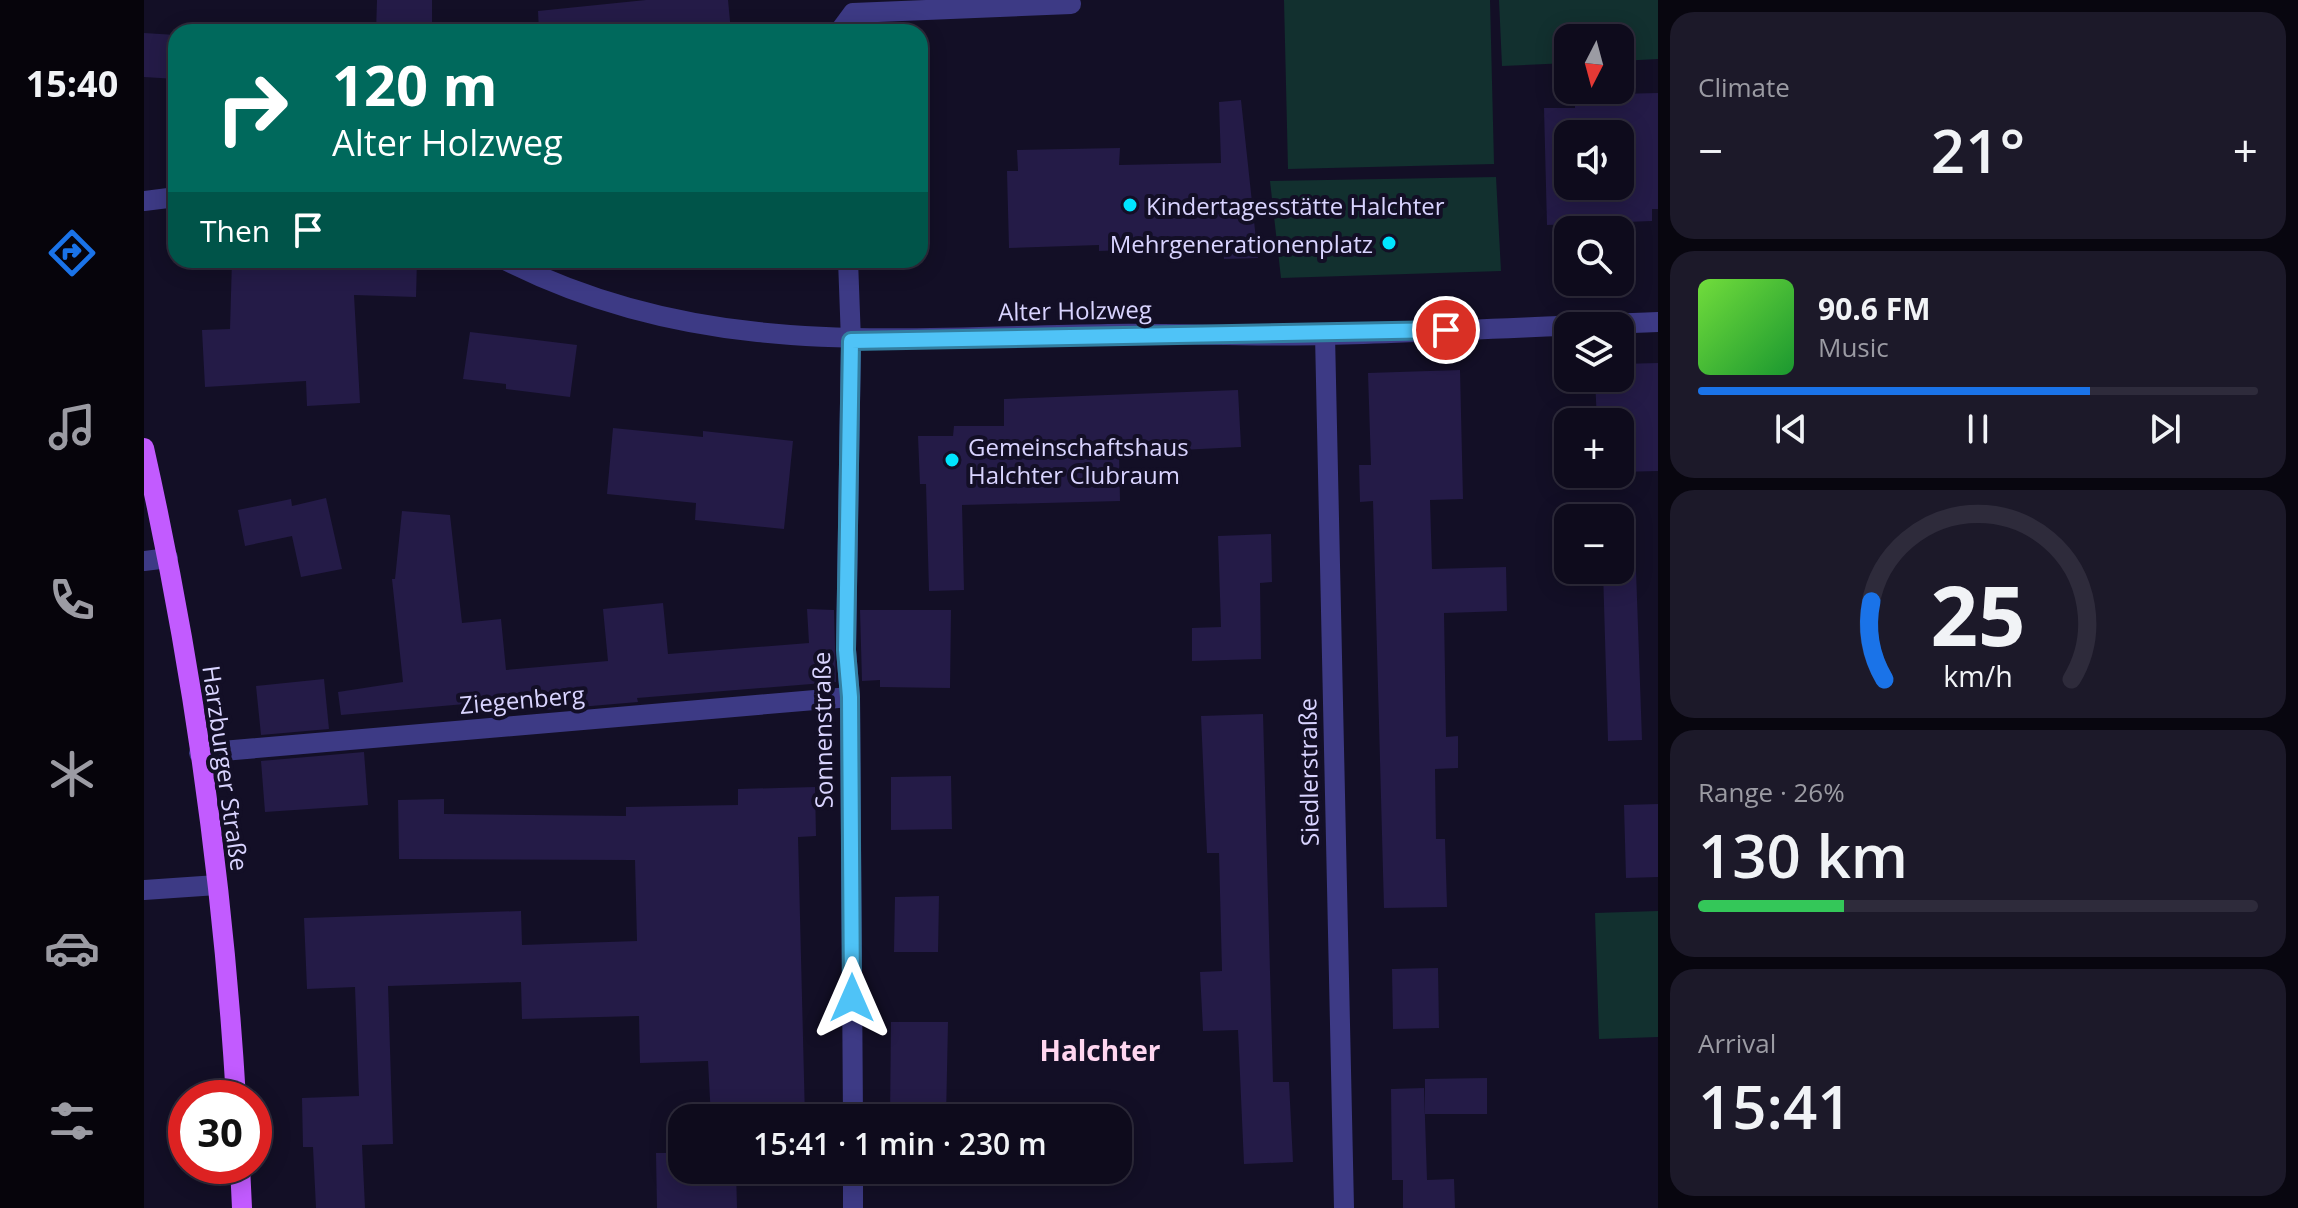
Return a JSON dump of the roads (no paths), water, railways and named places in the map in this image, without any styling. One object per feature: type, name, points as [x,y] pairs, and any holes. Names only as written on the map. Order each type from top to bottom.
[{"type":"main road","name":"Harzburger Straße","points":[[144,448],[168,558],[199,753],[217,885],[234,1080]]},
{"type":"main road","points":[[241,1184],[242,1208]]},
{"type":"street","points":[[845,24],[853,13],[1071,4]]},
{"type":"street","points":[[144,201],[168,198]]},
{"type":"street","name":"Alter Holzweg","points":[[521,268],[550,283],[629,310],[753,334],[851,341],[1110,334],[1325,335],[1658,322]]},
{"type":"street","name":"Sonnenstraße","points":[[848,268],[851,341],[846,650],[850,697],[853,1104]]},
{"type":"street","name":"Siedlerstraße","points":[[1325,335],[1344,1208]]},
{"type":"street","points":[[144,561],[168,558]]},
{"type":"street","name":"Ziegenberg","points":[[199,753],[850,697]]},
{"type":"street","points":[[144,890],[217,885]]},
{"type":"street","points":[[853,1184],[853,1208]]},
{"type":"place","name":"Kindertagesstätte Halchter","points":[[1130,205]]},
{"type":"place","name":"Mehrgenerationenplatz","points":[[1389,243]]},
{"type":"place","name":"Gemeinschaftshaus Halchter Clubraum","points":[[952,460]]},
{"type":"district","name":"Halchter","points":[[1100,1050]]}]
